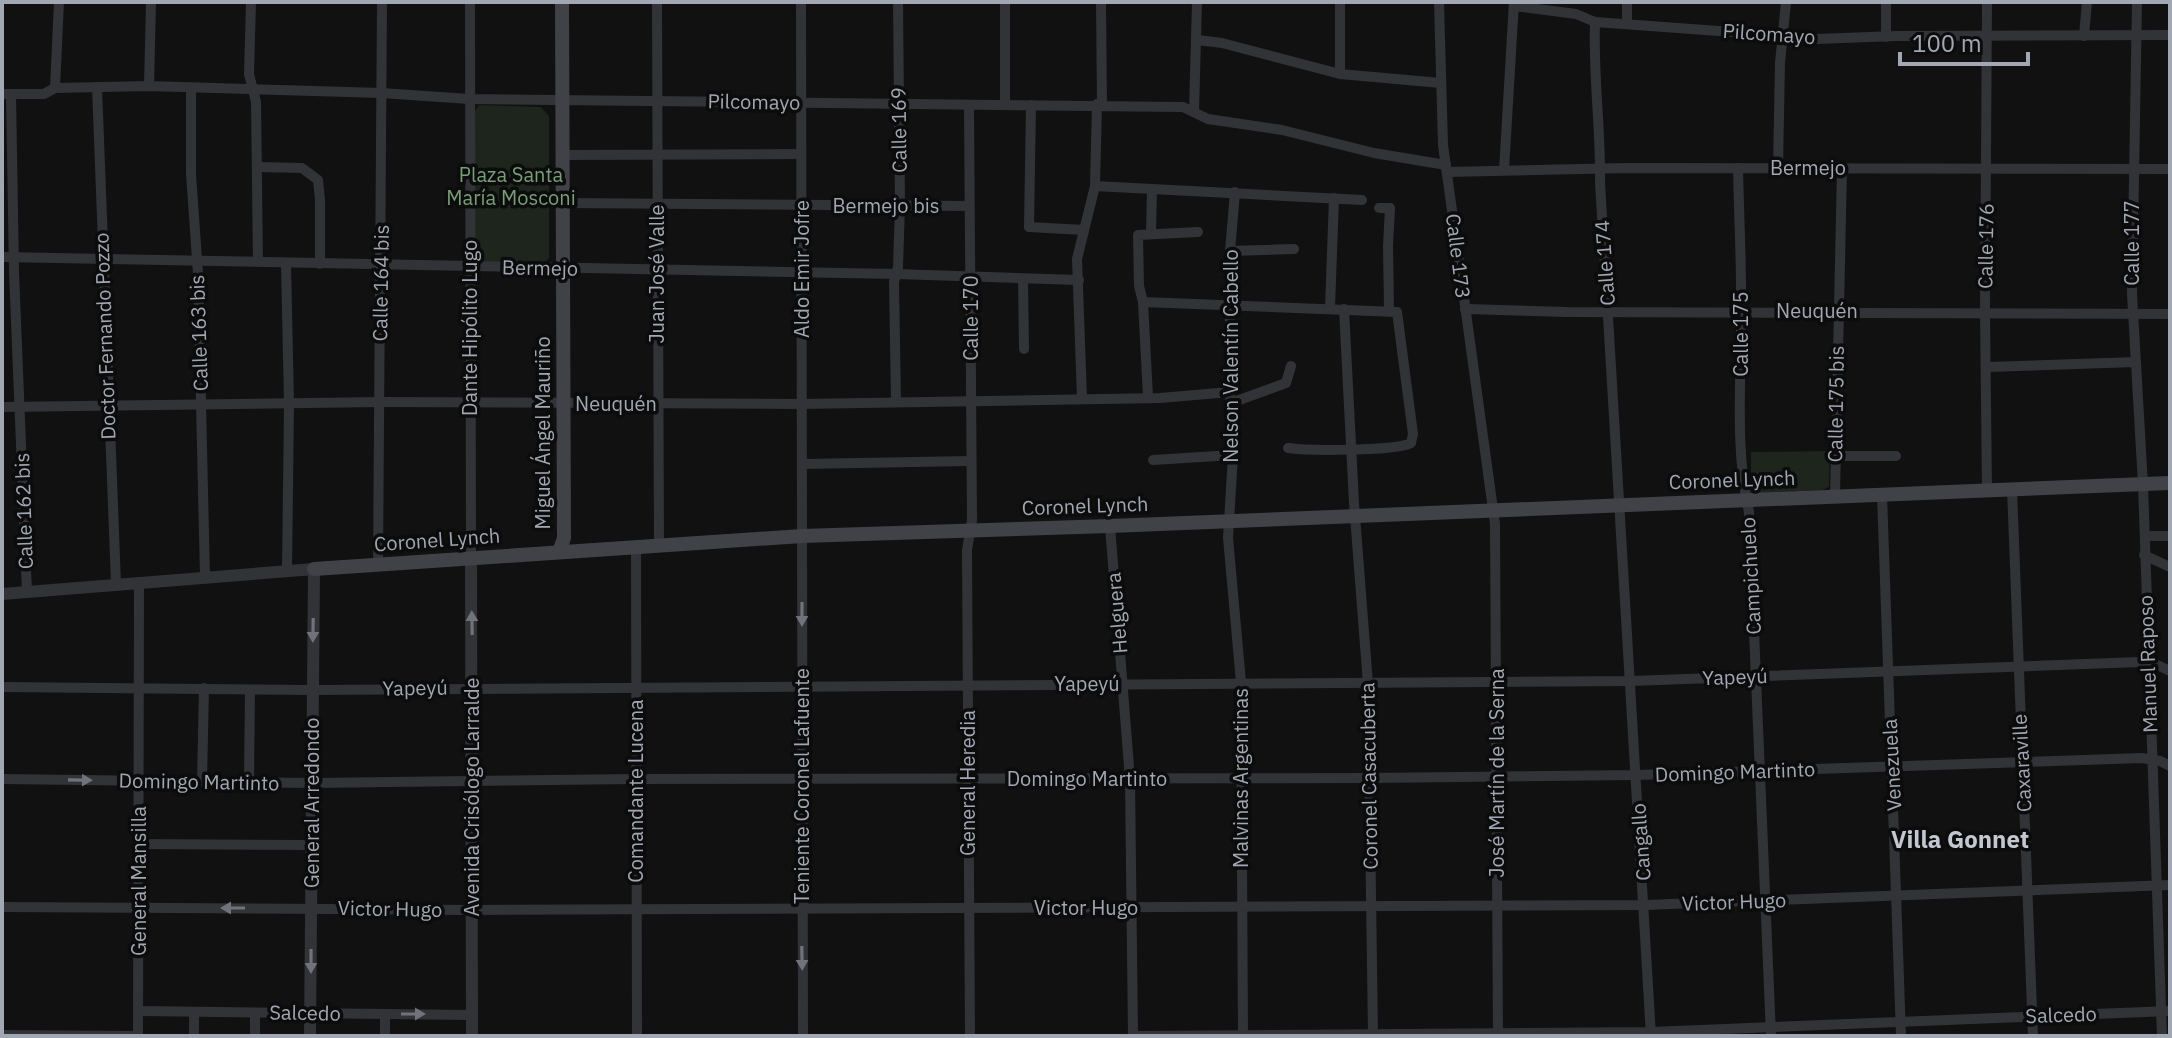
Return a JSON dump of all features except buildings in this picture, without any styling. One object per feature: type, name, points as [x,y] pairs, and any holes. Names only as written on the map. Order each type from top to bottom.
[{"type":"main road","name":"Miguel Ángel Mauriño","points":[[554,2],[562,155],[558,268]]},
{"type":"main road","name":"Miguel Ángel Mauriño","points":[[559,552],[564,538],[558,268],[558,100],[562,2]]},
{"type":"main road","name":"Coronel Lynch","points":[[314,569],[802,536],[2170,483]]},
{"type":"street","points":[[51,90],[59,2]]},
{"type":"street","points":[[149,86],[151,2]]},
{"type":"street","points":[[251,2],[249,74],[256,102],[258,262]]},
{"type":"street","name":"Calle 164 bis","points":[[378,565],[382,2]]},
{"type":"street","name":"Dante Hipólito Lugo","points":[[470,2],[471,558]]},
{"type":"street","name":"Juan José Valle","points":[[657,2],[659,545]]},
{"type":"street","name":"Aldo Emir Jofre","points":[[801,2],[802,536]]},
{"type":"street","name":"Calle 169","points":[[896,401],[894,282],[900,206],[898,2]]},
{"type":"street","points":[[1005,2],[1005,105]]},
{"type":"street","points":[[1082,398],[1077,259],[1095,186],[1101,2]]},
{"type":"street","points":[[1194,112],[1197,2]]},
{"type":"street","points":[[1340,2],[1340,74]]},
{"type":"street","name":"Calle 173","points":[[1439,2],[1442,133],[1493,510]]},
{"type":"street","points":[[1627,2],[1627,24]]},
{"type":"street","points":[[1778,168],[1786,2]]},
{"type":"street","points":[[1886,2],[1886,37]]},
{"type":"street","name":"Calle 176","points":[[1987,2],[1987,490]]},
{"type":"street","points":[[2084,36],[2087,2]]},
{"type":"street","name":"Calle 177","points":[[2137,2],[2134,312],[2143,485]]},
{"type":"street","points":[[1504,170],[1514,4]]},
{"type":"street","name":"Pilcomayo","points":[[1514,4],[1576,14],[1595,22],[1774,35],[1783,39],[2170,35]]},
{"type":"street","name":"Calle 174","points":[[1595,22],[1594,72],[1621,504]]},
{"type":"street","points":[[1197,40],[1222,43],[1340,74],[1441,83]]},
{"type":"street","name":"Pilcomayo","points":[[6,94],[149,86],[382,93],[469,99],[1183,107],[1208,119],[1282,130],[1446,168]]},
{"type":"street","name":"Doctor Fernando Pozzo","points":[[97,87],[116,584]]},
{"type":"street","name":"Calle 163 bis","points":[[191,89],[191,174],[205,577]]},
{"type":"street","name":"Calle 162 bis","points":[[6,94],[27,592]]},
{"type":"street","points":[[1031,105],[1029,227],[1084,230]]},
{"type":"street","name":"Calle 170","points":[[969,106],[970,530]]},
{"type":"street","points":[[562,155],[801,154]]},
{"type":"street","points":[[257,167],[302,168],[318,180],[320,264]]},
{"type":"street","name":"Bermejo","points":[[1446,168],[2170,169]]},
{"type":"street","name":"Calle 175","points":[[1738,168],[1742,311],[1741,458],[1746,500]]},
{"type":"street","name":"Calle 175 bis","points":[[1835,496],[1842,168]]},
{"type":"street","points":[[1095,186],[1362,200]]},
{"type":"street","points":[[1151,233],[1152,190]]},
{"type":"street","name":"Nelson Valentín Cabello","points":[[1229,520],[1233,455],[1230,251],[1235,192]]},
{"type":"street","points":[[1330,308],[1334,198]]},
{"type":"street","name":"Bermejo bis","points":[[562,203],[969,206]]},
{"type":"street","points":[[1288,448],[1401,447],[1411,443],[1413,434],[1393,311],[1388,246],[1390,208],[1379,208]]},
{"type":"street","points":[[1148,397],[1138,235],[1198,232]]},
{"type":"street","points":[[1230,251],[1294,249]]},
{"type":"street","name":"Bermejo","points":[[2,257],[1079,280]]},
{"type":"street","points":[[286,263],[289,404],[287,571]]},
{"type":"street","points":[[1023,279],[1024,349]]},
{"type":"street","points":[[1143,302],[1393,311]]},
{"type":"street","name":"Coronel Casacuberta","points":[[1344,309],[1368,684],[1373,1034]]},
{"type":"street","name":"Neuquén","points":[[1465,309],[2170,314]]},
{"type":"street","points":[[1986,367],[2136,362]]},
{"type":"street","name":"Neuquén","points":[[2,407],[380,402],[802,404],[1230,398],[1286,383],[1291,366]]},
{"type":"street","points":[[1153,460],[1233,455]]},
{"type":"street","points":[[1835,456],[1896,456]]},
{"type":"street","points":[[803,464],[971,461]]},
{"type":"street","name":"Manuel Raposo","points":[[2143,485],[2147,663],[2166,1011],[2162,1036]]},
{"type":"street","name":"Caxaraville","points":[[2012,489],[2033,1036]]},
{"type":"street","name":"Venezuela","points":[[1882,495],[1901,1036]]},
{"type":"street","name":"Campichuelo","points":[[1746,500],[1749,512],[1771,1031]]},
{"type":"street","name":"Cangallo","points":[[1621,504],[1651,1034]]},
{"type":"street","name":"José Martín de la Serna","points":[[1493,510],[1498,776],[1498,1035]]},
{"type":"street","name":"Malvinas Argentinas","points":[[1229,520],[1241,682],[1243,1035]]},
{"type":"street","name":"Helguera","points":[[1110,526],[1130,779],[1135,1036]]},
{"type":"street","name":"General Heredia","points":[[970,530],[967,550],[970,1036]]},
{"type":"street","name":"Teniente Coronel Lafuente","points":[[802,536],[802,1036]]},
{"type":"street","points":[[2145,536],[2170,536]]},
{"type":"street","name":"Comandante Lucena","points":[[636,547],[637,1036]]},
{"type":"street","points":[[2144,555],[2170,567]]},
{"type":"street","name":"Avenida Crisólogo Larralde","points":[[471,558],[472,1036]]},
{"type":"street","name":"Coronel Lynch","points":[[2,594],[314,569]]},
{"type":"street","name":"General Arredondo","points":[[310,1036],[314,569]]},
{"type":"street","name":"General Mansilla","points":[[138,1036],[139,582]]},
{"type":"street","name":"Yapeyú","points":[[2,687],[312,690],[1241,682],[1368,684],[1631,681],[2147,663],[2170,671]]},
{"type":"street","points":[[202,781],[204,688]]},
{"type":"street","points":[[249,782],[250,690]]},
{"type":"street","name":"Domingo Martinto","points":[[2,779],[312,783],[636,779],[1371,778],[1636,775],[2152,759],[2170,766]]},
{"type":"street","points":[[140,844],[311,845]]},
{"type":"street","name":"Victor Hugo","points":[[2,907],[472,910],[1498,907],[1645,905],[2170,885]]},
{"type":"street","name":"Salcedo","points":[[139,1011],[472,1015]]},
{"type":"street","name":"Salcedo","points":[[1135,1036],[1651,1034],[2166,1011]]},
{"type":"street","points":[[194,1012],[194,1036]]},
{"type":"street","points":[[255,1013],[255,1036]]},
{"type":"street","points":[[385,1014],[385,1036]]},
{"type":"street","points":[[2,1035],[138,1036]]},
{"type":"street","points":[[802,1036],[812,1036]]},
{"type":"green space","name":"Plaza Santa María Mosconi","points":[[479,105],[541,107],[549,116],[549,258],[545,263],[474,262],[475,111]]},
{"type":"green space","points":[[1830,451],[1829,487],[1751,494],[1751,452]]},
{"type":"district","name":"Villa Gonnet","points":[[1960,840]]}]
